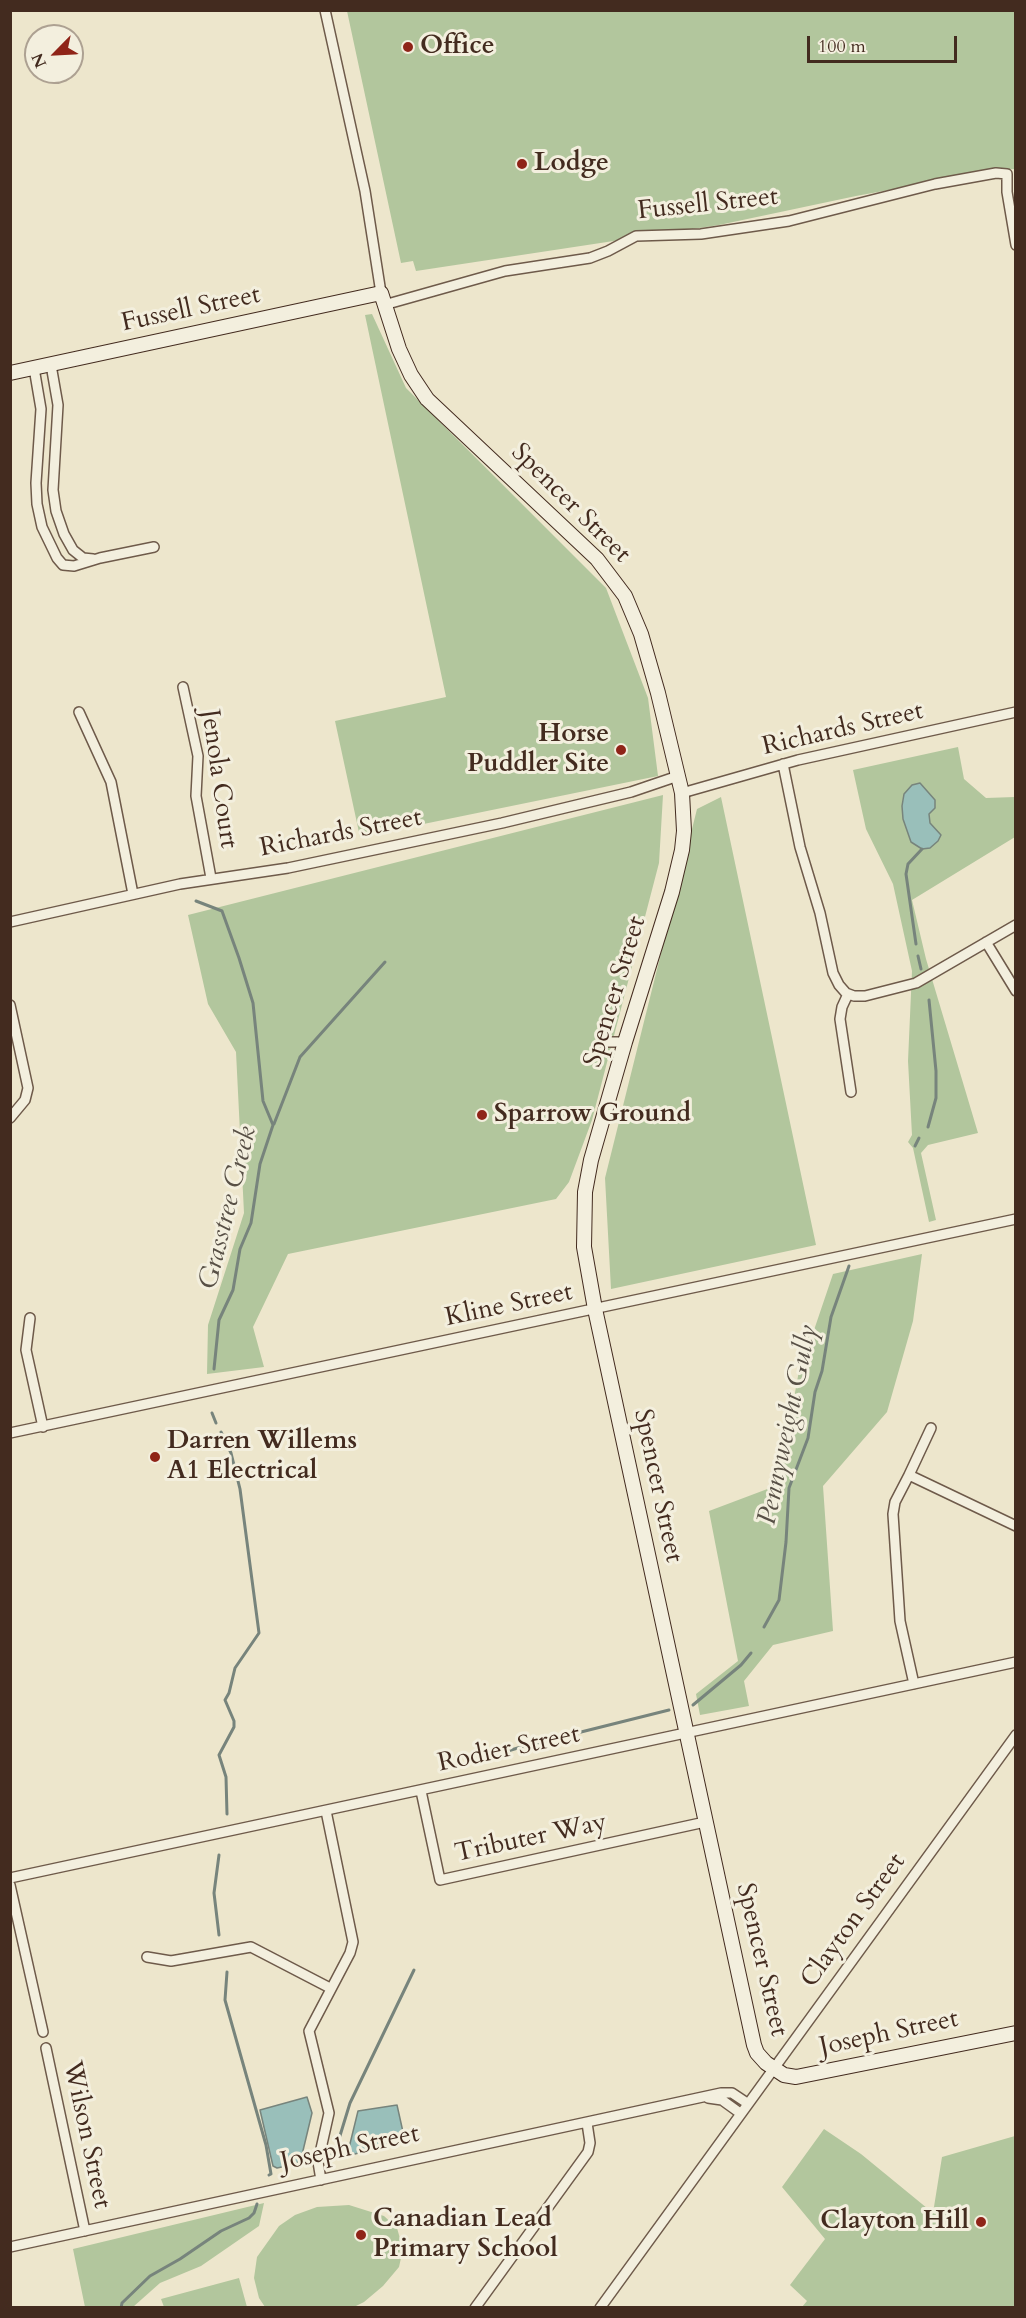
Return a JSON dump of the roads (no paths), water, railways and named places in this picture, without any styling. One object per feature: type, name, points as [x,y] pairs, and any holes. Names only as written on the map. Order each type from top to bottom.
[{"type":"street","name":"Spencer Street","points":[[325,10],[362,180],[383,299],[407,368],[431,404],[597,559],[619,587],[641,634],[682,793],[684,831],[678,870],[591,1160],[585,1192],[584,1246],[595,1309],[754,2045],[758,2055],[773,2068]]},
{"type":"street","name":"Fussell Street","points":[[10,374],[383,299],[505,271],[590,258],[636,236],[701,234],[789,221],[935,184],[996,173],[1007,174],[1007,192],[1016,245]]},
{"type":"street","points":[[51,365],[58,405],[53,490],[56,511],[64,534],[73,550],[85,559],[154,547]]},
{"type":"street","points":[[34,368],[41,409],[36,490],[42,527],[63,565],[74,566],[98,558]]},
{"type":"street","name":"Jenola Court","points":[[183,687],[198,756],[196,796],[211,878]]},
{"type":"street","points":[[79,712],[111,782],[133,894]]},
{"type":"street","name":"Richards Street","points":[[682,793],[783,764],[1016,712]]},
{"type":"street","points":[[783,764],[800,847],[820,913],[833,973],[841,988],[848,994],[865,996],[925,980],[1016,925]]},
{"type":"street","name":"Richards Street","points":[[10,922],[211,878],[288,868],[502,823],[631,792],[678,776]]},
{"type":"street","points":[[986,942],[1016,991]]},
{"type":"street","points":[[848,994],[840,1019],[851,1092]]},
{"type":"street","points":[[10,1005],[28,1088],[23,1103],[10,1118]]},
{"type":"street","points":[[603,1042],[625,1042]]},
{"type":"street","name":"Kline Street","points":[[10,1433],[1016,1219]]},
{"type":"street","points":[[30,1318],[26,1350],[42,1426]]},
{"type":"street","points":[[914,1684],[900,1616],[893,1514],[895,1502],[931,1428]]},
{"type":"street","points":[[909,1475],[1016,1526]]},
{"type":"street","name":"Rodier Street","points":[[10,1878],[1016,1662]]},
{"type":"street","name":"Clayton Street","points":[[600,2307],[1016,1735]]},
{"type":"street","name":"Tributer Way","points":[[421,1791],[440,1880],[705,1822]]},
{"type":"street","points":[[321,2180],[318,2162],[329,2113],[309,2033],[310,2026],[353,1942],[326,1811]]},
{"type":"street","name":"Wilson Street","points":[[10,1885],[43,2032]]},
{"type":"street","points":[[147,1957],[176,1961],[250,1947],[330,1988]]},
{"type":"street","name":"Joseph Street","points":[[773,2068],[789,2077],[799,2077],[1016,2033]]},
{"type":"street","name":"Wilson Street","points":[[46,2048],[86,2230]]},
{"type":"street","name":"Joseph Street","points":[[10,2247],[700,2098],[728,2093],[747,2103]]},
{"type":"street","name":"Joseph Street","points":[[700,2098],[720,2100],[740,2113]]},
{"type":"street","points":[[475,2307],[588,2152],[590,2143],[587,2123]]},
{"type":"water","points":[[920,783],[935,800],[935,808],[929,814],[930,823],[941,835],[930,848],[922,849],[911,842],[903,819],[902,806],[904,794],[912,785]]},
{"type":"water","points":[[307,2097],[312,2113],[301,2159],[296,2164],[277,2168],[273,2166],[260,2110]]},
{"type":"water","points":[[397,2105],[405,2141],[347,2156],[358,2111]]},
{"type":"waterway","name":"Pennyweight Gully","points":[[916,944],[906,874],[908,864],[922,849]]},
{"type":"waterway","name":"Grasstree Creek","points":[[196,901],[222,911],[239,958],[253,1003],[263,1101],[273,1125],[260,1164],[251,1223],[240,1249],[233,1290],[219,1320],[214,1369]]},
{"type":"waterway","name":"Pennyweight Gully","points":[[918,956],[921,969]]},
{"type":"waterway","points":[[274,1124],[300,1057],[385,962]]},
{"type":"waterway","name":"Pennyweight Gully","points":[[928,1127],[936,1098],[936,1071],[929,1000]]},
{"type":"waterway","name":"Pennyweight Gully","points":[[915,1146],[919,1138]]},
{"type":"waterway","name":"Pennyweight Gully","points":[[764,1627],[779,1600],[786,1542],[789,1488],[808,1438],[831,1317],[849,1266]]},
{"type":"waterway","name":"Grasstree Creek","points":[[212,1413],[216,1423]]},
{"type":"waterway","name":"Grasstree Creek","points":[[221,1432],[231,1453],[240,1489],[259,1633],[235,1668],[225,1700],[234,1721],[234,1727],[219,1755],[226,1777],[227,1814]]},
{"type":"waterway","name":"Pennyweight Gully","points":[[693,1705],[741,1665],[751,1653]]},
{"type":"waterway","name":"Pennyweight Gully","points":[[481,1761],[521,1747],[669,1710]]},
{"type":"waterway","name":"Grasstree Creek","points":[[219,1855],[214,1893],[219,1935]]},
{"type":"waterway","name":"Pennyweight Gully","points":[[331,2155],[335,2152],[350,2103],[414,1970]]},
{"type":"waterway","name":"Grasstree Creek","points":[[227,1972],[225,2000],[266,2145],[271,2174],[269,2175]]},
{"type":"waterway","name":"Pennyweight Gully","points":[[121,2308],[122,2303],[150,2276],[221,2231],[249,2218],[254,2213],[257,2204]]},
{"type":"place","name":"Office","points":[[408,47]]},
{"type":"place","name":"Lodge","points":[[522,164]]},
{"type":"place","name":"Horse Puddler Site","points":[[621,750]]},
{"type":"place","name":"Sparrow Ground","points":[[482,1115]]},
{"type":"place","name":"Darren Willems A1 Electrical","points":[[155,1457]]},
{"type":"place","name":"Clayton Hill","points":[[981,2222]]},
{"type":"place","name":"Canadian Lead Primary School","points":[[361,2235]]}]
